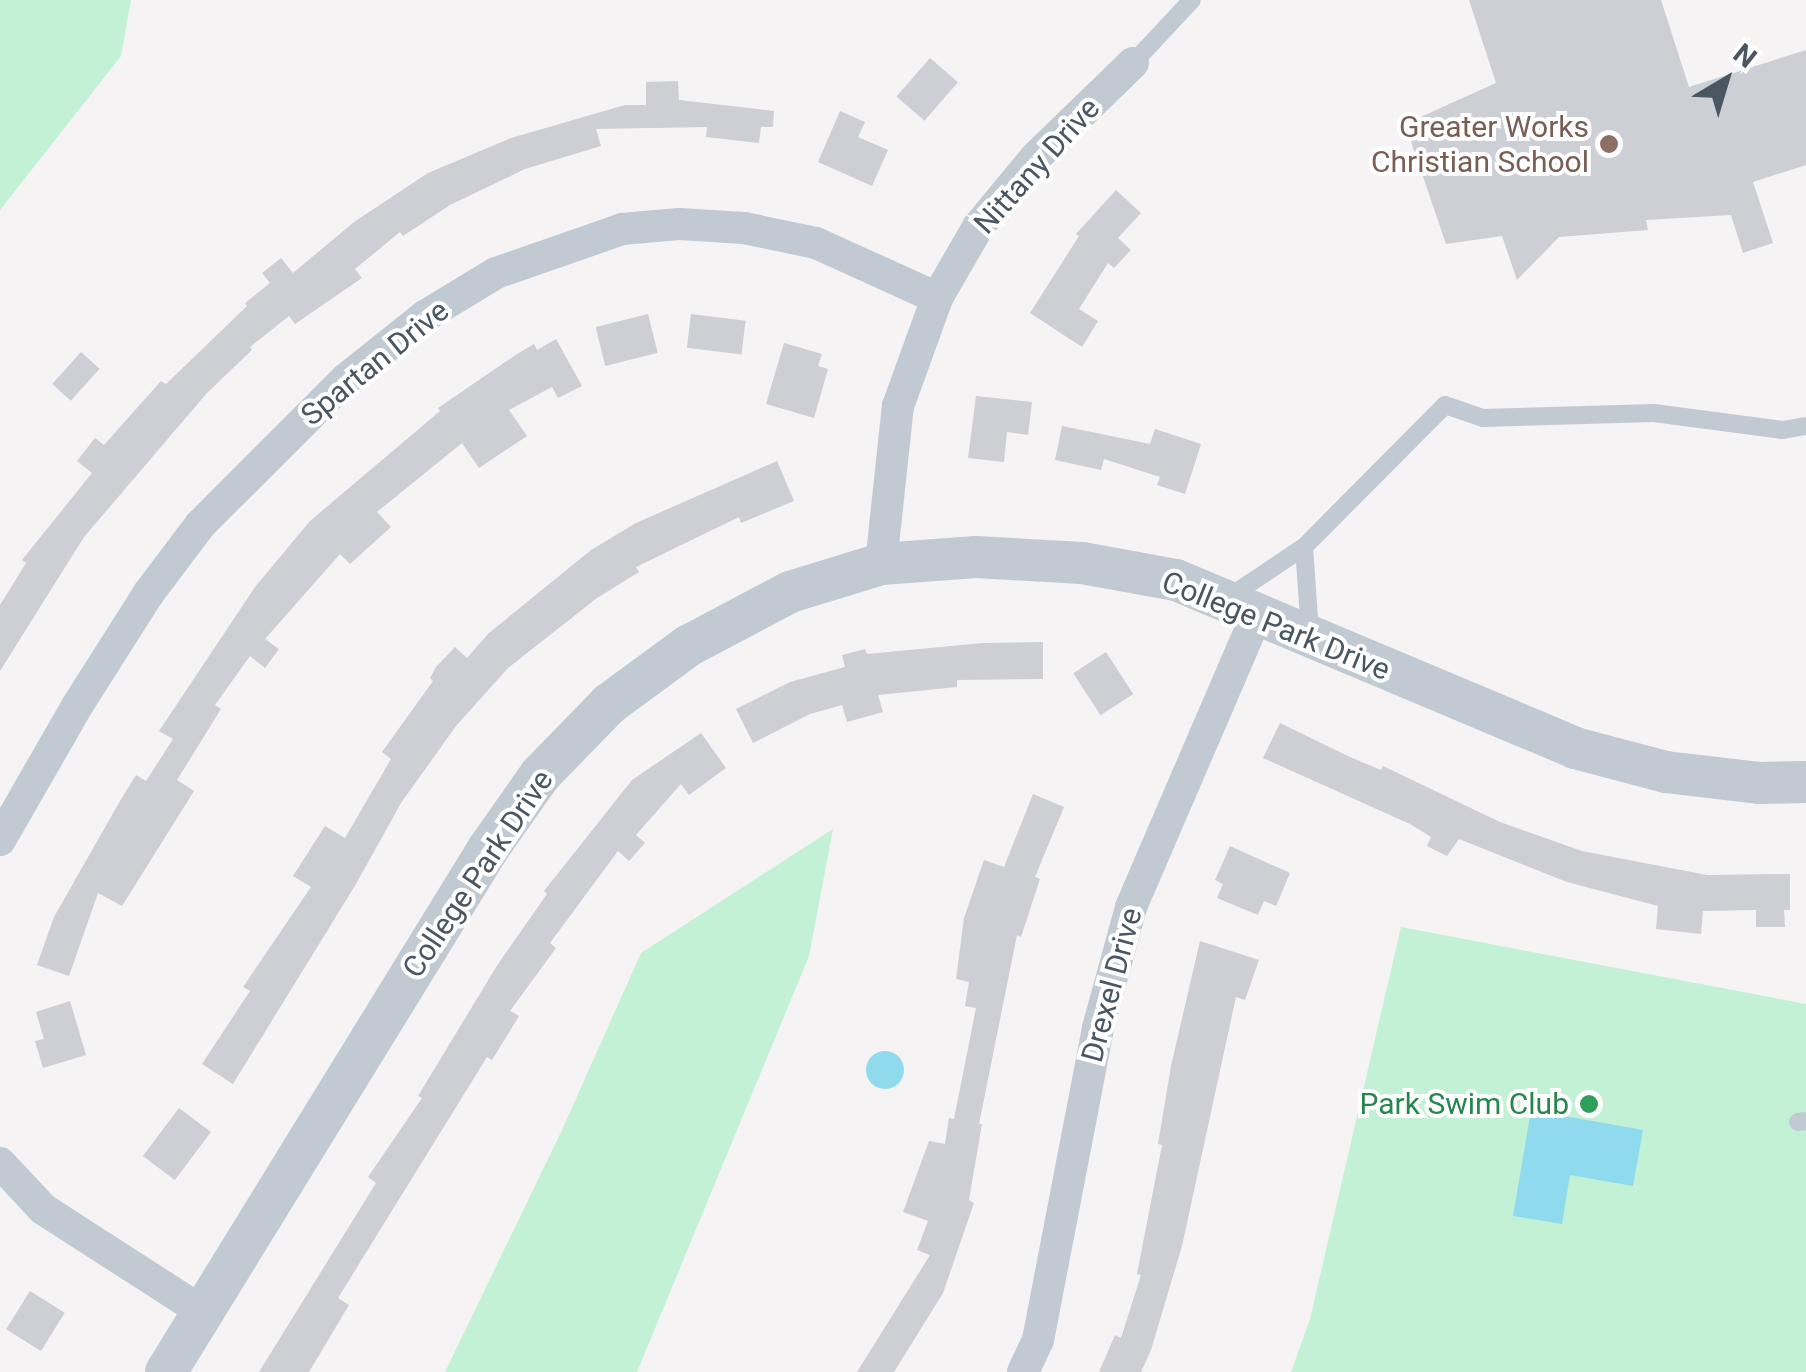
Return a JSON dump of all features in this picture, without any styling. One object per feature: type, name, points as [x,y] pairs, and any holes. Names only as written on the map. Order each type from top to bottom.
[{"type":"street","name":"Nittany Drive","points":[[882,564],[898,406],[937,298],[978,227],[1013,185],[1133,63]]},
{"type":"street","name":"Spartan Drive","points":[[0,840],[77,706],[148,594],[200,524],[346,379],[425,316],[496,273],[622,229],[696,225],[744,228],[816,243],[937,298]]},
{"type":"street","name":"College Park Drive","points":[[166,1372],[488,849],[540,774],[609,704],[688,646],[790,592],[882,564],[976,557],[1082,563],[1176,580],[1574,748],[1666,772],[1760,783],[1806,782]]},
{"type":"street","name":"Drexel Drive","points":[[1023,1372],[1038,1340],[1098,1028],[1131,907],[1240,608]]},
{"type":"street","points":[[0,1163],[43,1209],[203,1312]]},
{"type":"lane","points":[[1133,63],[1192,0]]},
{"type":"lane","points":[[1240,608],[1445,406],[1483,418],[1654,414],[1783,430],[1806,426]]},
{"type":"lane","points":[[1304,547],[1311,638]]},
{"type":"green space","points":[[0,0],[131,0],[121,56],[0,210]]},
{"type":"green space","points":[[833,829],[809,956],[637,1372],[445,1372],[562,1130],[641,953]]},
{"type":"green space","points":[[1401,927],[1806,1004],[1806,1372],[1291,1372],[1310,1319]]},
{"type":"water","points":[[885,1051],[898,1057],[904,1070],[898,1083],[885,1089],[872,1083],[866,1070],[872,1057]]},
{"type":"water","points":[[1531,1110],[1643,1130],[1633,1186],[1570,1175],[1562,1224],[1513,1216]]},
{"type":"building","name":"Greater Works Christian School","points":[[1469,0],[1661,0],[1689,87],[1806,50],[1806,165],[1753,182],[1773,243],[1743,253],[1731,215],[1646,220],[1648,230],[1559,237],[1517,280],[1502,236],[1446,244],[1405,124],[1496,83]]},
{"type":"building","points":[[930,58],[958,82],[924,121],[897,96]]},
{"type":"building","points":[[678,81],[679,100],[774,111],[773,127],[761,127],[759,143],[706,137],[707,127],[596,129],[601,146],[525,169],[450,205],[403,236],[400,232],[355,269],[362,278],[295,324],[289,316],[250,347],[252,350],[207,393],[84,537],[0,671],[0,605],[26,563],[22,560],[92,473],[77,461],[95,438],[104,445],[161,381],[166,384],[247,306],[245,303],[270,283],[262,273],[281,258],[293,273],[354,222],[428,173],[511,138],[625,105],[646,105],[646,82]]},
{"type":"building","points":[[840,111],[865,122],[858,137],[888,150],[872,186],[818,162]]},
{"type":"building","points":[[1116,190],[1141,213],[1118,238],[1131,250],[1114,268],[1108,263],[1079,309],[1098,321],[1082,347],[1030,313],[1079,236],[1076,234]]},
{"type":"building","points":[[648,314],[658,353],[605,366],[596,327]]},
{"type":"building","points":[[691,314],[746,321],[741,354],[687,348]]},
{"type":"building","points":[[556,339],[582,386],[558,398],[552,387],[509,410],[527,436],[479,468],[462,443],[377,512],[391,527],[350,564],[340,554],[265,639],[279,649],[265,668],[250,656],[215,705],[221,709],[177,780],[194,791],[122,906],[98,893],[69,976],[37,965],[54,917],[120,801],[136,775],[146,781],[173,739],[159,731],[255,587],[310,521],[440,411],[438,408],[534,344],[537,350]]},
{"type":"building","points":[[784,343],[822,354],[818,366],[828,369],[814,418],[766,404]]},
{"type":"building","points":[[81,352],[100,369],[71,401],[52,384]]},
{"type":"building","points":[[976,396],[1032,402],[1028,435],[1007,432],[1004,462],[968,458]]},
{"type":"building","points":[[1062,426],[1150,444],[1155,429],[1201,444],[1185,494],[1157,485],[1160,477],[1104,459],[1101,470],[1055,460]]},
{"type":"building","points":[[777,461],[794,501],[741,523],[739,517],[636,567],[639,572],[597,598],[508,668],[456,726],[401,803],[233,1084],[202,1064],[250,991],[243,987],[311,887],[293,876],[325,826],[345,838],[391,759],[382,752],[433,681],[430,678],[436,667],[455,647],[467,658],[489,633],[591,550],[636,523]]},
{"type":"building","points":[[1043,642],[1043,679],[957,680],[957,687],[878,695],[883,712],[847,722],[842,705],[810,714],[753,743],[736,709],[790,682],[845,667],[842,655],[865,649],[867,654],[983,643]]},
{"type":"building","points":[[1106,652],[1133,694],[1101,715],[1073,673]]},
{"type":"building","points":[[1280,723],[1381,770],[1383,766],[1500,822],[1582,851],[1707,875],[1790,874],[1790,910],[1784,910],[1785,927],[1756,927],[1756,910],[1703,911],[1701,934],[1656,929],[1658,906],[1567,882],[1459,839],[1447,856],[1427,846],[1431,837],[1410,824],[1263,758]]},
{"type":"building","points":[[701,733],[726,768],[689,795],[681,784],[636,835],[645,843],[629,861],[618,851],[550,943],[556,948],[510,1011],[519,1016],[492,1060],[487,1057],[338,1298],[349,1305],[309,1372],[259,1372],[376,1183],[368,1177],[422,1098],[418,1096],[498,964],[547,894],[544,891],[632,780]]},
{"type":"building","points":[[1033,794],[1064,807],[1035,877],[1040,879],[1021,937],[1017,935],[979,1124],[969,1200],[974,1203],[943,1293],[894,1372],[857,1372],[930,1255],[917,1250],[928,1221],[903,1212],[929,1141],[945,1144],[949,1118],[954,1119],[976,1008],[965,1006],[969,982],[956,979],[964,918],[984,860],[1004,867]]},
{"type":"building","points":[[1230,846],[1290,873],[1276,906],[1264,901],[1258,915],[1217,898],[1223,884],[1215,880]]},
{"type":"building","points":[[1200,941],[1259,960],[1245,1000],[1236,997],[1182,1246],[1151,1350],[1141,1372],[1099,1372],[1115,1335],[1121,1338],[1141,1275],[1137,1274],[1162,1145],[1158,1144],[1171,1066]]},
{"type":"building","points":[[70,1001],[86,1055],[43,1068],[35,1041],[44,1039],[36,1012]]},
{"type":"building","points":[[179,1108],[211,1132],[175,1180],[143,1156]]},
{"type":"building","points":[[30,1291],[65,1313],[41,1351],[6,1329]]},
{"type":"place","name":"Greater Works Christian School","points":[[1609,144]]},
{"type":"place","name":"Park Swim Club","points":[[1589,1104]]}]
